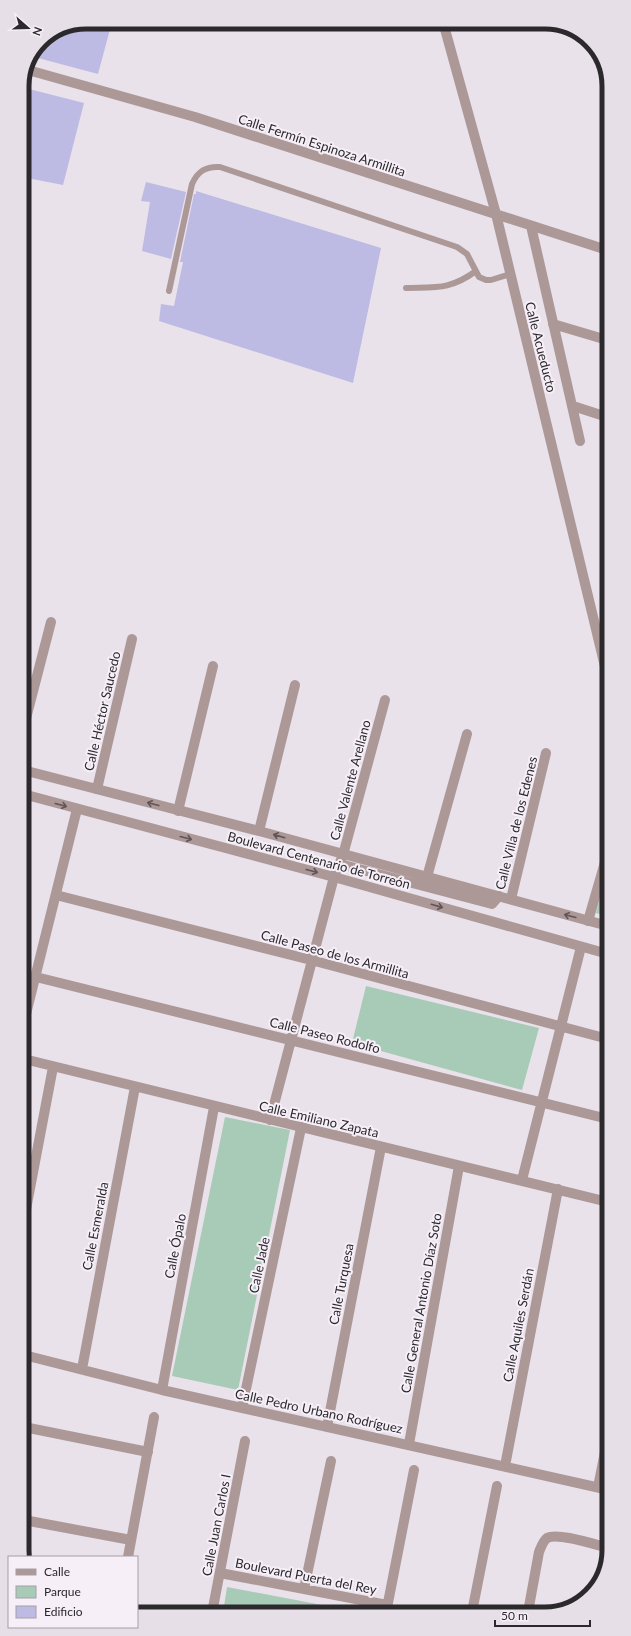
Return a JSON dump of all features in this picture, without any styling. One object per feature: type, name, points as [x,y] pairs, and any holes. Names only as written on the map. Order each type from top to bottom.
[{"type":"street","name":"Calle Acueducto","points":[[445,29],[496,214],[602,654]]},
{"type":"street","name":"Calle Fermín Espinoza Armillita","points":[[31,71],[194,117],[602,248]]},
{"type":"street","name":"Calle Acueducto","points":[[531,226],[580,441]]},
{"type":"street","points":[[553,324],[602,339]]},
{"type":"street","points":[[573,406],[602,415]]},
{"type":"street","points":[[29,707],[51,622]]},
{"type":"street","name":"Calle Héctor Saucedo","points":[[97,789],[132,639]]},
{"type":"street","points":[[178,811],[213,666]]},
{"type":"street","points":[[259,831],[295,685]]},
{"type":"street","name":"Calle Valente Arellano","points":[[270,1120],[311,960],[334,877],[341,859],[384,700]]},
{"type":"street","points":[[428,877],[467,734]]},
{"type":"street","name":"Calle Villa de los Edenes","points":[[510,900],[546,753]]},
{"type":"street","name":"Boulevard Centenario de Torreón","points":[[29,772],[259,831],[341,859],[428,877],[602,924]]},
{"type":"street","name":"Boulevard Centenario de Torreón","points":[[29,796],[334,877],[602,952]]},
{"type":"street","points":[[29,1006],[77,809]]},
{"type":"street","points":[[341,859],[492,904],[499,896]]},
{"type":"street","points":[[588,921],[602,873]]},
{"type":"street","name":"Calle Paseo de los Armillita","points":[[56,896],[311,960],[560,1027],[602,1037]]},
{"type":"street","points":[[522,1180],[581,946]]},
{"type":"street","name":"Calle Paseo Rodolfo","points":[[36,977],[602,1117]]},
{"type":"street","name":"Calle Emiliano Zapata","points":[[29,1060],[214,1107],[522,1180],[602,1201]]},
{"type":"street","points":[[29,1193],[53,1066]]},
{"type":"street","name":"Calle Esmeralda","points":[[82,1369],[135,1087]]},
{"type":"street","name":"Calle Ópalo","points":[[162,1390],[214,1107]]},
{"type":"street","name":"Calle Jade","points":[[242,1408],[301,1128]]},
{"type":"street","name":"Calle Turquesa","points":[[327,1426],[381,1147]]},
{"type":"street","name":"Calle General Antonio Díaz Soto","points":[[409,1444],[459,1166]]},
{"type":"street","name":"Calle Aquiles Serdán","points":[[505,1466],[558,1190]]},
{"type":"street","name":"Calle Pedro Urbano Rodríguez","points":[[29,1356],[162,1390],[602,1488]]},
{"type":"street","points":[[128,1556],[154,1418]]},
{"type":"street","points":[[29,1428],[148,1452]]},
{"type":"street","name":"Calle Juan Carlos I","points":[[213,1607],[245,1441]]},
{"type":"street","points":[[304,1589],[331,1462]]},
{"type":"street","points":[[598,1487],[602,1467]]},
{"type":"street","points":[[387,1607],[414,1470]]},
{"type":"street","points":[[473,1607],[497,1486]]},
{"type":"street","points":[[29,1521],[131,1540]]},
{"type":"street","points":[[529,1607],[539,1552],[547,1538],[553,1537],[570,1539],[602,1546]]},
{"type":"street","name":"Boulevard Puerta del Rey","points":[[220,1573],[304,1589],[379,1607]]},
{"type":"lane","points":[[169,291],[192,184],[198,174],[211,166],[227,169],[457,246],[467,254],[479,277],[486,280],[491,280],[510,274]]},
{"type":"lane","points":[[406,288],[447,286],[460,281],[476,271]]},
{"type":"green space","points":[[602,890],[602,914],[596,913]]},
{"type":"green space","points":[[366,986],[539,1028],[522,1090],[352,1043]]},
{"type":"green space","points":[[225,1117],[290,1130],[238,1390],[172,1376]]},
{"type":"green space","points":[[227,1587],[332,1607],[224,1607]]},
{"type":"building","points":[[79,29],[110,29],[98,74],[38,58],[39,54],[44,48],[48,48],[49,43],[68,32]]},
{"type":"building","points":[[29,89],[84,103],[63,185],[29,178]]},
{"type":"building","points":[[146,182],[186,192],[171,259],[142,251],[150,202],[141,201]]},
{"type":"building","points":[[196,191],[381,248],[353,383],[159,321],[161,304],[174,306],[183,262],[180,262],[194,194],[196,194]]}]
